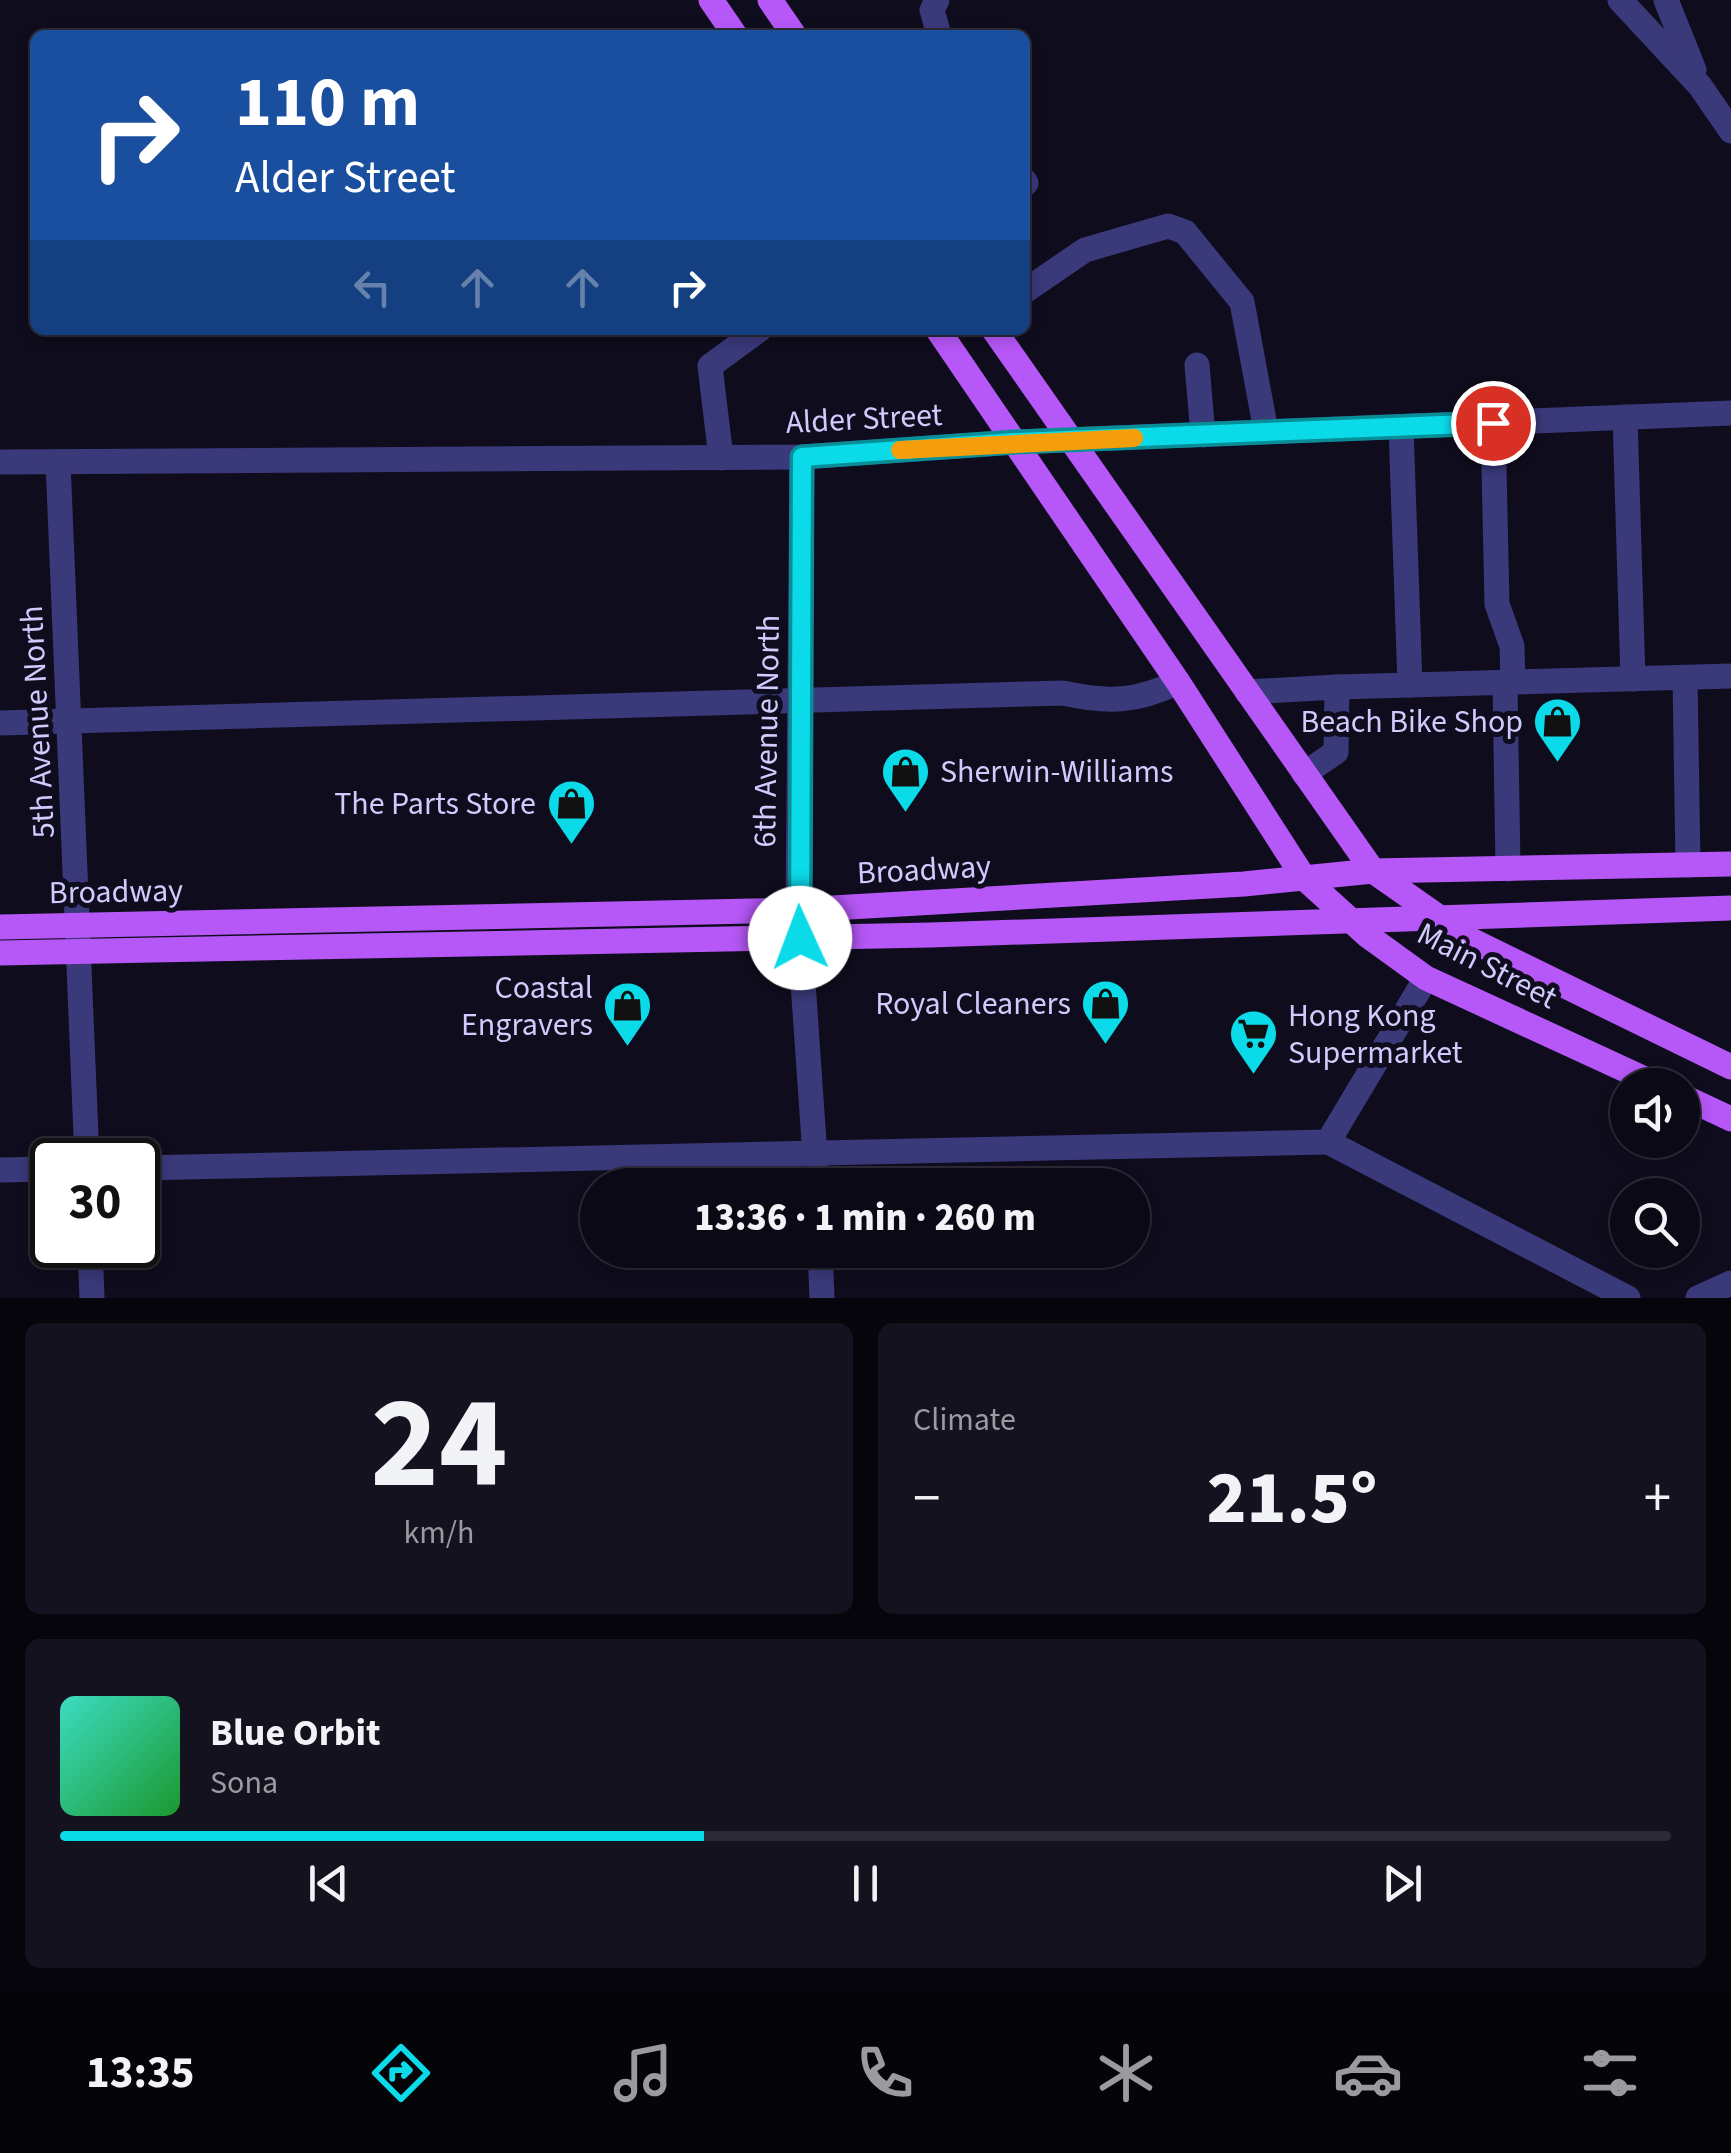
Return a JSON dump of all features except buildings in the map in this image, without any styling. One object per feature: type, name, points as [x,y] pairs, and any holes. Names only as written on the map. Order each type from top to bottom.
[{"type":"main road","points":[[711,0],[732,30]]},
{"type":"main road","points":[[770,0],[791,30]]},
{"type":"main road","name":"Main Street","points":[[941,335],[1178,682],[1304,878],[1351,921],[1426,978],[1621,1068]]},
{"type":"main road","name":"Main Street","points":[[997,335],[1373,871],[1503,956],[1731,1067]]},
{"type":"main road","name":"Broadway","points":[[0,952],[79,938],[798,910],[1373,871],[1731,864]]},
{"type":"main road","name":"Broadway","points":[[0,927],[79,938],[800,938],[1731,908]]},
{"type":"main road","points":[[1700,1104],[1731,1119]]},
{"type":"street","points":[[937,0],[932,10],[938,30]]},
{"type":"street","points":[[1620,0],[1700,86],[1731,131]]},
{"type":"street","points":[[1666,0],[1700,86]]},
{"type":"street","points":[[1030,288],[1085,250],[1168,226],[1185,232],[1242,302],[1266,431]]},
{"type":"street","points":[[721,458],[710,366],[751,335]]},
{"type":"street","points":[[1197,365],[1203,434]]},
{"type":"street","name":"Alder Street","points":[[0,462],[802,457],[1015,442],[1731,413]]},
{"type":"street","points":[[1626,417],[1633,679]]},
{"type":"street","points":[[1493,423],[1498,604],[1512,646],[1508,870]]},
{"type":"street","points":[[1401,427],[1410,686]]},
{"type":"street","name":"6th Avenue North","points":[[802,457],[798,910],[816,1168]]},
{"type":"street","name":"5th Avenue North","points":[[58,462],[86,1138]]},
{"type":"street","points":[[1247,692],[1731,676]]},
{"type":"street","points":[[1685,678],[1688,865]]},
{"type":"street","points":[[0,723],[1064,693],[1102,702],[1144,698],[1178,682]]},
{"type":"street","points":[[1304,774],[1336,752],[1337,687]]},
{"type":"street","points":[[1328,1142],[1426,978]]},
{"type":"street","points":[[160,1168],[1328,1142],[1628,1298]]},
{"type":"street","points":[[0,1170],[30,1170]]},
{"type":"street","points":[[91,1268],[92,1298]]},
{"type":"street","points":[[821,1268],[822,1298]]},
{"type":"street","points":[[1698,1298],[1731,1283]]},
{"type":"slow traffic","points":[[900,450],[1134,438]]},
{"type":"place","name":"Beach Bike Shop","points":[[1558,764]]},
{"type":"place","name":"Sherwin-Williams","points":[[905,814]]},
{"type":"place","name":"The Parts Store","points":[[571,846]]},
{"type":"place","name":"Royal Cleaners","points":[[1106,1046]]},
{"type":"place","name":"Coastal Engravers","points":[[628,1048]]},
{"type":"place","name":"Hong Kong Supermarket","points":[[1253,1076]]},
{"type":"route","points":[[800,938],[802,457],[1015,442],[1493,423]]}]
